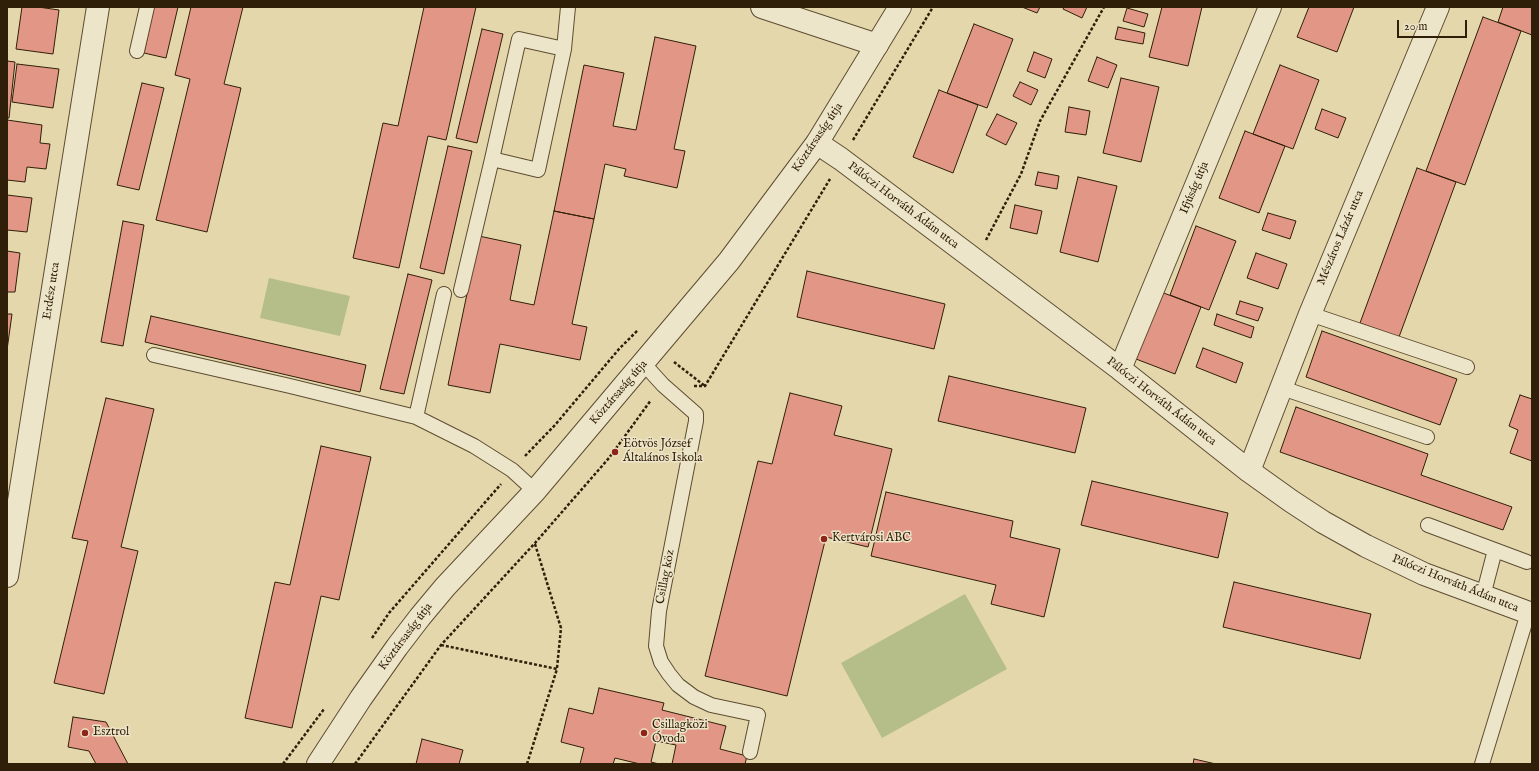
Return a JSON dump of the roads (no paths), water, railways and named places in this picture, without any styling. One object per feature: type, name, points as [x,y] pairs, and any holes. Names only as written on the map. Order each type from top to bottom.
[{"type":"street","name":"Erdész utca","points":[[7,576],[98,7]]},
{"type":"street","points":[[762,7],[877,45]]},
{"type":"street","name":"Köztársaság útja","points":[[318,764],[361,698],[420,617],[445,587],[535,491],[644,364],[729,261],[817,143],[900,7]]},
{"type":"street","name":"Ifjúság útja","points":[[1120,369],[1270,7]]},
{"type":"street","name":"Mészáros Lázár utca","points":[[1249,471],[1310,314],[1438,7]]},
{"type":"street","name":"Pálóczi Horváth Ádám utca","points":[[817,143],[841,159],[976,260],[1120,369],[1249,471],[1285,497],[1323,522],[1360,543],[1424,574],[1530,614]]},
{"type":"lane","points":[[137,51],[147,7]]},
{"type":"lane","points":[[492,159],[538,170],[564,49],[568,7]]},
{"type":"lane","points":[[461,290],[519,39],[564,49]]},
{"type":"lane","points":[[416,417],[444,294]]},
{"type":"lane","points":[[1310,314],[1467,367]]},
{"type":"lane","points":[[154,355],[416,417],[474,446],[512,470],[535,491]]},
{"type":"lane","name":"Csillag köz","points":[[644,364],[663,385],[696,414],[696,421],[659,611],[656,646],[661,662],[669,674],[678,685],[694,697],[711,705],[758,715],[750,752]]},
{"type":"lane","points":[[1282,388],[1427,437]]},
{"type":"lane","points":[[1428,525],[1527,562]]},
{"type":"lane","points":[[1483,596],[1495,550]]},
{"type":"lane","points":[[1482,764],[1530,614]]},
{"type":"place","name":"Eötvös József Általános Iskola","points":[[615,452]]},
{"type":"place","name":"Kertvárosi ABC","points":[[824,539]]},
{"type":"place","name":"Esztrol","points":[[85,733]]},
{"type":"place","name":"Csillagközi Óvoda","points":[[644,733]]}]
